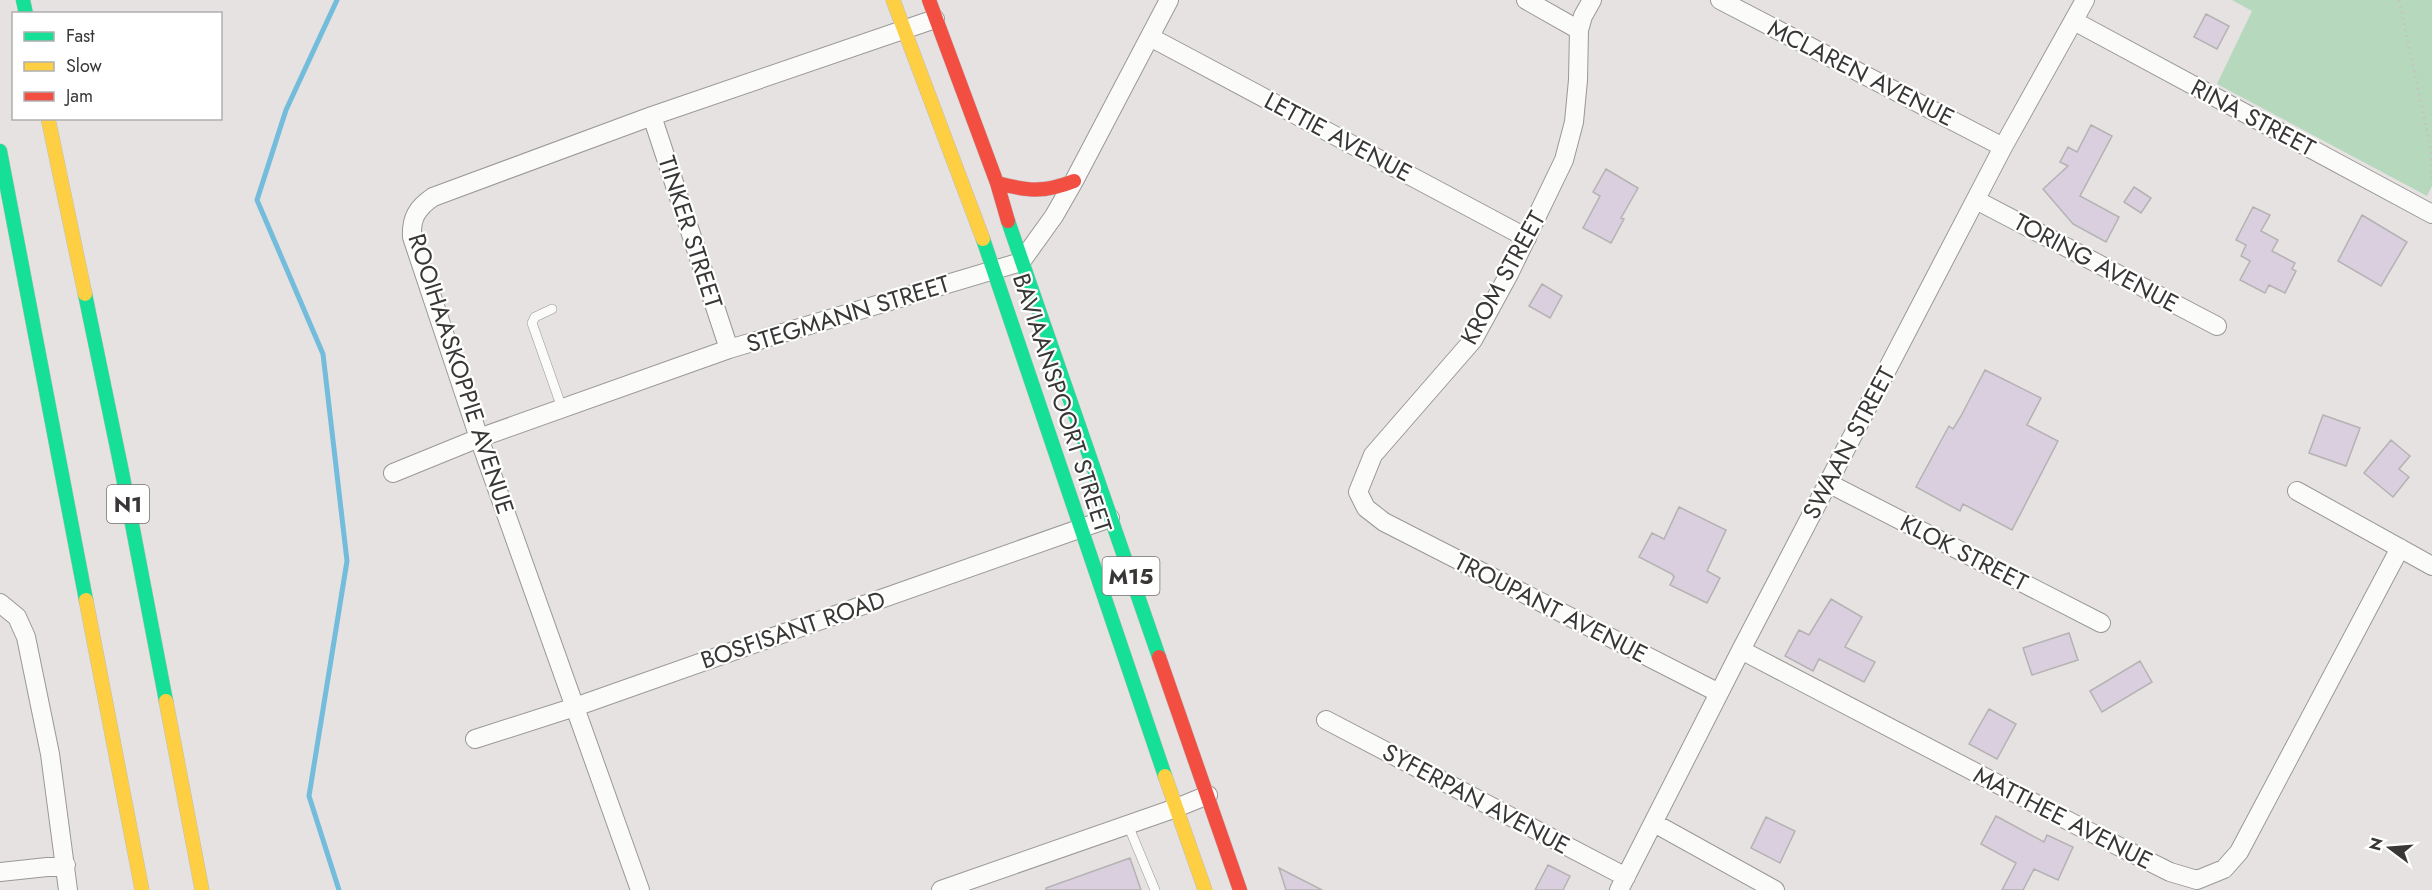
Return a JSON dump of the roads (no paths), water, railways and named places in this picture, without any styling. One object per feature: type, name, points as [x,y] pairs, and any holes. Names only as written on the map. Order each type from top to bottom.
[{"type":"main road","name":"BAVIAANSPOORT STREET","points":[[894,0],[994,270],[1080,529],[1205,890]]},
{"type":"main road","name":"BAVIAANSPOORT STREET","points":[[929,0],[997,183],[1021,262],[1240,890]]},
{"type":"main road","name":"N1","points":[[48,120],[122,472],[202,890]]},
{"type":"main road","name":"N1","points":[[0,151],[142,890]]},
{"type":"main road","points":[[997,183],[1039,192],[1074,182]]},
{"type":"street","points":[[1021,262],[1054,216],[1074,182],[1169,0]]},
{"type":"street","points":[[1526,0],[1579,30],[1582,16],[1592,0]]},
{"type":"street","name":"MCLAREN AVENUE","points":[[1720,0],[2003,147]]},
{"type":"street","name":"SWAAN STREET","points":[[1623,884],[1741,650],[2003,147],[2085,0]]},
{"type":"street","name":"ROOIHAASKOPPIE AVENUE","points":[[640,890],[479,438],[412,237],[411,224],[422,205],[433,197],[652,116],[935,19]]},
{"type":"street","name":"RINA STREET","points":[[2074,21],[2432,214]]},
{"type":"street","name":"KROM STREET","points":[[1384,522],[1366,508],[1358,492],[1373,455],[1473,340],[1527,238],[1564,160],[1574,122],[1579,30]]},
{"type":"street","name":"LETTIE AVENUE","points":[[1150,37],[1527,238]]},
{"type":"street","name":"TINKER STREET","points":[[652,116],[729,349]]},
{"type":"street","name":"TORING AVENUE","points":[[1976,200],[2217,326]]},
{"type":"street","name":"STEGMANN STREET","points":[[393,473],[479,438],[729,349],[1021,262]]},
{"type":"street","name":"KLOK STREET","points":[[1828,483],[2101,623]]},
{"type":"street","points":[[2297,491],[2432,566]]},
{"type":"street","name":"BOSFISANT ROAD","points":[[476,740],[1110,518]]},
{"type":"street","name":"TROUPANT AVENUE","points":[[1384,522],[1719,693]]},
{"type":"street","name":"MATTHEE AVENUE","points":[[1741,650],[2084,829],[2170,872],[2197,880],[2224,869],[2239,852],[2400,548]]},
{"type":"street","points":[[0,603],[17,617],[26,636],[50,754],[68,890]]},
{"type":"street","name":"SYFERPAN AVENUE","points":[[1326,720],[1623,884]]},
{"type":"street","points":[[941,890],[1208,795]]},
{"type":"street","points":[[1654,823],[1774,890]]},
{"type":"street","points":[[0,872],[66,865]]},
{"type":"lane","points":[[552,309],[535,317],[533,328],[562,408]]},
{"type":"lane","points":[[1128,825],[1155,890]]},
{"type":"waterway","points":[[337,0],[286,110],[257,200],[323,354],[347,561],[309,796],[339,890]]}]
